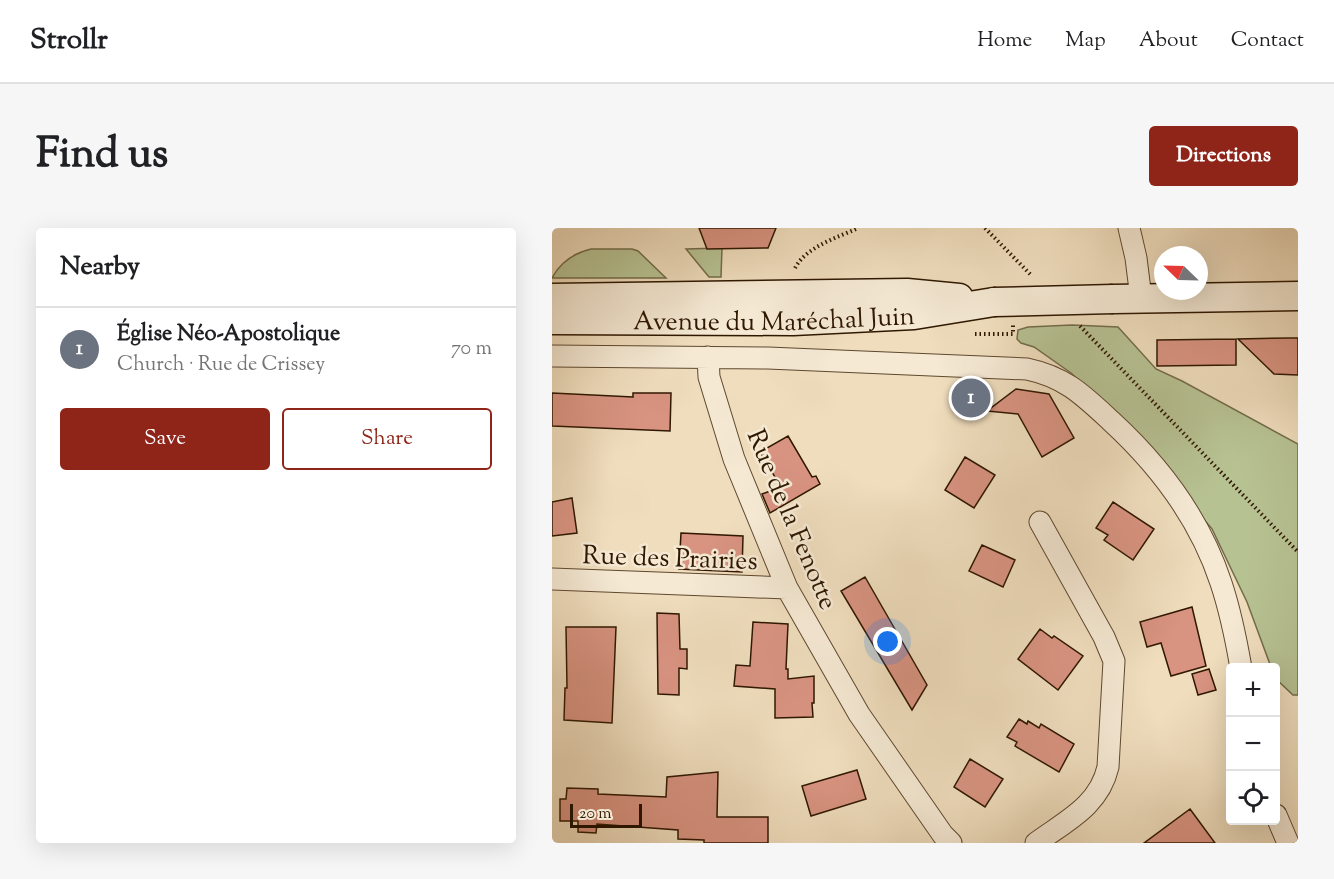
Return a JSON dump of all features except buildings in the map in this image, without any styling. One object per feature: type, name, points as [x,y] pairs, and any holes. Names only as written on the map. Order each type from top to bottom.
[{"type":"main road","name":"Avenue du Maréchal Juin","points":[[552,298],[907,293],[994,302],[1298,297]]},
{"type":"main road","name":"Avenue du Maréchal Juin","points":[[552,320],[793,321],[914,315],[994,302]]},
{"type":"street","points":[[1129,228],[1136,258],[1141,298]]},
{"type":"street","points":[[552,356],[708,357],[1027,369],[1060,379],[1134,442],[1180,498],[1196,525],[1221,582],[1240,663]]},
{"type":"street","name":"Rue de la Fenotte","points":[[708,357],[708,377],[734,459],[787,588],[859,714],[943,835],[951,843]]},
{"type":"street","points":[[1036,843],[1091,802],[1105,780],[1108,767],[1114,661],[1107,643],[1040,522]]},
{"type":"street","name":"Rue des Prairies","points":[[552,579],[787,588]]},
{"type":"street","points":[[1279,825],[1287,843]]},
{"type":"path","points":[[793,272],[806,255],[858,228]]},
{"type":"path","points":[[985,228],[1035,279]]},
{"type":"path","points":[[1076,322],[1298,552]]},
{"type":"path","points":[[965,334],[1013,334],[1013,325]]},
{"type":"green space","points":[[722,248],[721,277],[709,277],[686,249]]},
{"type":"green space","points":[[591,249],[638,251],[666,278],[552,278],[568,259]]},
{"type":"green space","points":[[1072,325],[1118,327],[1156,369],[1298,444],[1298,695],[1293,695],[1280,683],[1280,663],[1270,663],[1247,602],[1212,529],[1109,408],[1071,373],[1034,347],[1021,343],[1017,339],[1018,330],[1028,327]]},
{"type":"place","name":"Église Néo-Apostolique","points":[[971,398]]}]
